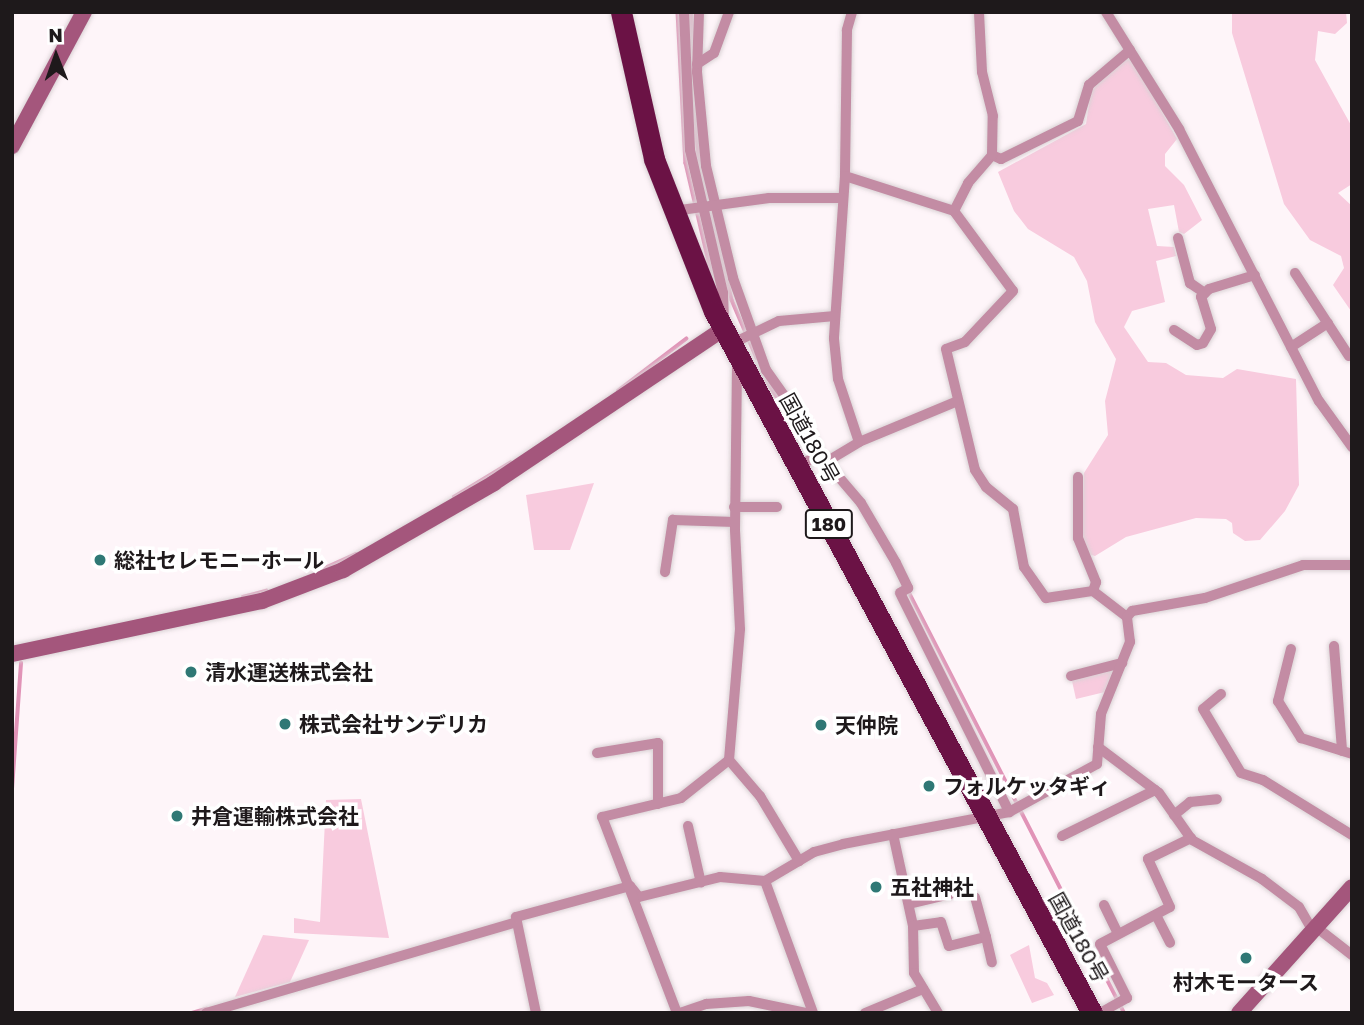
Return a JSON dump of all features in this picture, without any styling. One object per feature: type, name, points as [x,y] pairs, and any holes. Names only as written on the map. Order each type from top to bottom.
[{"type":"highway","name":"国道180号","points":[[621,12],[642,117],[673,211],[739,340],[797,465],[986,817],[1108,1007]]},
{"type":"street","points":[[12,146],[84,12]]},
{"type":"street","points":[[684,12],[690,150],[723,293],[739,340],[766,370],[807,428],[823,459],[860,503],[896,562],[908,588],[900,593],[1009,812]]},
{"type":"street","points":[[698,12],[697,64],[706,166],[705,208],[733,278],[739,340],[734,508],[740,629],[729,760],[695,791],[658,804],[602,817],[679,1013],[706,1004],[749,1000],[806,1013]]},
{"type":"street","points":[[697,64],[714,53],[729,12]]},
{"type":"street","points":[[852,12],[846,53],[845,176],[835,316],[838,379],[859,442]]},
{"type":"street","points":[[954,211],[968,183],[992,155],[993,116],[982,72],[979,12]]},
{"type":"street","points":[[1106,12],[1179,129],[1319,401],[1352,447]]},
{"type":"street","points":[[992,155],[1001,159],[1078,121],[1089,85],[1130,50]]},
{"type":"street","points":[[630,886],[639,897],[720,877],[765,881],[799,861],[843,844],[1009,812],[1097,764],[1101,714],[1130,642],[1127,617],[1093,591],[1050,599],[1033,584],[1024,567],[1013,509],[978,477],[955,402],[946,349],[965,342],[1013,291],[954,211],[845,176]]},
{"type":"street","points":[[673,211],[768,198],[843,198]]},
{"type":"street","points":[[1178,238],[1190,283],[1205,293]]},
{"type":"street","points":[[1295,273],[1349,355]]},
{"type":"street","points":[[1174,330],[1197,345],[1209,337],[1211,329],[1200,303],[1205,293],[1255,275]]},
{"type":"street","points":[[12,654],[262,601],[343,570],[739,340],[779,321],[835,316]]},
{"type":"street","points":[[1291,347],[1328,323]]},
{"type":"street","points":[[797,465],[823,459],[955,402]]},
{"type":"street","points":[[1078,477],[1078,538],[1097,583],[1093,591]]},
{"type":"street","points":[[734,508],[777,507]]},
{"type":"street","points":[[665,572],[673,520],[735,522]]},
{"type":"street","points":[[1127,617],[1132,611],[1205,598],[1303,565],[1352,565]]},
{"type":"street","points":[[1291,649],[1278,701],[1301,738],[1347,752],[1334,646]]},
{"type":"street","points":[[1071,676],[1122,663]]},
{"type":"street","points":[[1221,694],[1203,709],[1241,773],[1263,780],[1352,835]]},
{"type":"street","points":[[597,753],[657,743],[658,804]]},
{"type":"street","points":[[1098,747],[1155,790],[1191,838],[1299,907],[1315,929],[1352,955]]},
{"type":"street","points":[[729,760],[760,796],[799,861]]},
{"type":"street","points":[[1062,835],[1155,790]]},
{"type":"street","points":[[1174,815],[1190,802],[1217,799]]},
{"type":"street","points":[[688,827],[701,883]]},
{"type":"street","points":[[893,834],[913,926],[911,959],[923,989],[938,1013]]},
{"type":"street","points":[[1100,1013],[1127,998],[1100,944],[1170,907],[1148,859],[1191,838]]},
{"type":"street","points":[[765,881],[813,1013]]},
{"type":"street","points":[[536,1013],[516,917],[630,886]]},
{"type":"street","points":[[1239,1013],[1352,887]]},
{"type":"street","points":[[909,904],[950,894]]},
{"type":"street","points":[[975,897],[992,962]]},
{"type":"street","points":[[1104,905],[1118,934]]},
{"type":"street","points":[[1156,915],[1170,943]]},
{"type":"street","points":[[206,1013],[517,922]]},
{"type":"street","points":[[913,926],[941,922],[949,947],[986,937]]},
{"type":"street","points":[[864,1013],[923,989]]},
{"type":"shaded area","points":[[1232,12],[1346,12],[1347,23],[1335,34],[1318,31],[1315,60],[1352,127],[1352,184],[1338,193],[1352,206],[1351,311],[1333,285],[1344,268],[1341,256],[1310,240],[1284,204],[1232,33]]},
{"type":"shaded area","points":[[1127,58],[1136,66],[1177,139],[1165,154],[1165,166],[1184,185],[1202,220],[1184,234],[1179,232],[1174,205],[1148,209],[1157,246],[1174,247],[1176,256],[1156,261],[1165,302],[1132,311],[1124,327],[1148,362],[1166,363],[1186,375],[1223,378],[1237,369],[1296,379],[1299,485],[1285,511],[1260,540],[1245,541],[1233,533],[1232,523],[1226,519],[1196,518],[1126,537],[1095,556],[1088,554],[1082,533],[1084,473],[1108,435],[1105,401],[1116,359],[1095,322],[1087,281],[1074,257],[1028,229],[1014,211],[998,172],[1086,124],[1091,90]]},
{"type":"shaded area","points":[[594,483],[570,550],[534,550],[526,495]]},
{"type":"shaded area","points":[[1117,669],[1105,692],[1076,699],[1072,681]]},
{"type":"shaded area","points":[[361,799],[389,938],[294,933],[294,918],[320,922],[326,800]]},
{"type":"shaded area","points":[[263,935],[309,940],[290,982],[235,997]]},
{"type":"shaded area","points":[[1029,945],[1035,978],[1047,983],[1054,995],[1032,1003],[1010,955]]},
{"type":"waterway","points":[[678,12],[686,163],[713,279]]},
{"type":"waterway","points":[[691,12],[691,59]]},
{"type":"waterway","points":[[692,77],[699,159],[732,300],[757,358]]},
{"type":"waterway","points":[[618,391],[686,339]]},
{"type":"waterway","points":[[767,381],[798,430]]},
{"type":"waterway","points":[[454,497],[510,463]]},
{"type":"waterway","points":[[325,568],[356,554]]},
{"type":"waterway","points":[[243,597],[266,591]]},
{"type":"waterway","points":[[909,592],[1124,1013]]},
{"type":"waterway","points":[[12,789],[21,663]]},
{"type":"waterway","points":[[192,1013],[206,1009]]},
{"type":"place","name":"総社セレモニーホール","points":[[100,560]]},
{"type":"place","name":"清水運送株式会社","points":[[191,672]]},
{"type":"place","name":"株式会社サンデリカ","points":[[285,724]]},
{"type":"place","name":"天仲院","points":[[821,725]]},
{"type":"place","name":"フォルケッタギィ","points":[[929,786]]},
{"type":"place","name":"井倉運輸株式会社","points":[[177,816]]},
{"type":"place","name":"五社神社","points":[[876,887]]},
{"type":"place","name":"村木モータース","points":[[1246,958]]}]
